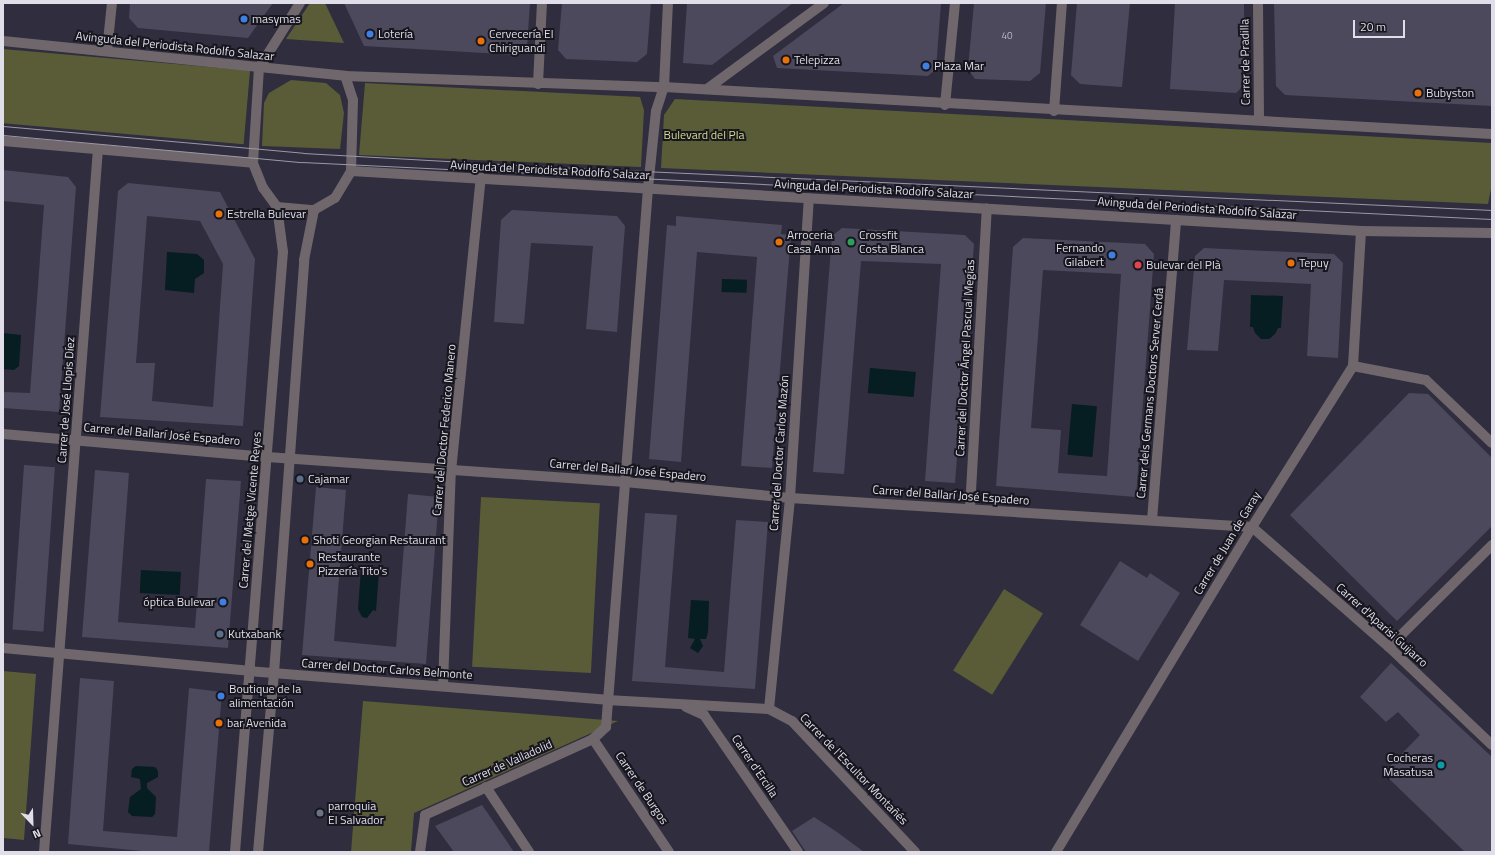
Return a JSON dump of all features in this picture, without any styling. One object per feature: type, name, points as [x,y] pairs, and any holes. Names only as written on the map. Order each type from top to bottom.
[{"type":"street","points":[[107,51],[112,3]]},
{"type":"street","points":[[300,3],[259,68],[253,163],[263,188],[277,206],[314,210],[335,198],[351,171],[353,100],[345,76]]},
{"type":"street","points":[[538,84],[542,3]]},
{"type":"street","name":"Carrer de Valladolid","points":[[420,852],[425,814],[593,739],[606,727],[648,188],[656,111],[664,87],[668,3]]},
{"type":"street","points":[[707,89],[824,3]]},
{"type":"street","points":[[945,105],[955,3]]},
{"type":"street","points":[[1054,111],[1062,3]]},
{"type":"street","name":"Carrer de Pradilla","points":[[1258,3],[1259,120]]},
{"type":"street","name":"Avinguda del Periodista Rodolfo Salazar","points":[[3,41],[345,76],[707,89],[945,105],[1259,120],[1492,134]]},
{"type":"street","points":[[3,141],[253,163]]},
{"type":"street","name":"Carrer de José Llopis Díez","points":[[44,852],[98,149]]},
{"type":"street","name":"Avinguda del Periodista Rodolfo Salazar","points":[[351,171],[1361,231],[1492,233]]},
{"type":"street","name":"Carrer del Doctor Federico Manero","points":[[443,685],[451,471],[481,178]]},
{"type":"street","name":"Carrer del Doctor Carlos Mazón","points":[[769,709],[790,498],[809,199]]},
{"type":"street","name":"Carrer del Metge Vicente Reyes","points":[[235,852],[283,252],[277,206]]},
{"type":"street","name":"Carrer del Doctor Ángel Pascual Megías","points":[[970,509],[987,208]]},
{"type":"street","points":[[258,852],[274,673],[304,260],[314,210]]},
{"type":"street","name":"Carrer dels Germans Doctors Server Cerdá","points":[[1152,520],[1176,220]]},
{"type":"street","name":"Carrer de Juan de Garay","points":[[1056,852],[1252,527],[1353,366],[1361,231]]},
{"type":"street","points":[[1353,366],[1426,380],[1492,443]]},
{"type":"street","name":"Carrer del Ballarí José Espadero","points":[[3,434],[76,439],[267,458],[625,482],[790,498],[1252,527]]},
{"type":"street","name":"Carrer d'Aparisi Guijarro","points":[[1252,527],[1389,647],[1492,745]]},
{"type":"street","points":[[1389,647],[1492,545]]},
{"type":"street","name":"Carrer del Doctor Carlos Belmonte","points":[[3,648],[249,671],[443,685],[607,700],[769,709]]},
{"type":"street","name":"Carrer d'Ercilla","points":[[681,705],[704,715],[798,852]]},
{"type":"street","name":"Carrer de l'Escultor Montañés","points":[[769,709],[792,721],[915,852]]},
{"type":"street","name":"Carrer de Burgos","points":[[593,739],[669,852]]},
{"type":"street","points":[[486,787],[529,852]]},
{"type":"green space","points":[[310,3],[325,3],[344,43],[286,39]]},
{"type":"green space","points":[[3,49],[250,71],[244,144],[3,123]]},
{"type":"green space","points":[[291,80],[326,83],[340,95],[344,113],[340,149],[262,146],[264,103],[269,93]]},
{"type":"green space","name":"Bulevard del Pla","points":[[365,83],[640,97],[644,110],[641,167],[359,155]]},
{"type":"green space","name":"Bulevard del Pla","points":[[675,99],[1492,143],[1492,184],[1488,204],[661,168],[664,115]]},
{"type":"green space","points":[[481,497],[600,503],[591,673],[472,667]]},
{"type":"green space","points":[[1004,589],[1043,613],[992,695],[953,670]]},
{"type":"green space","points":[[3,671],[36,674],[24,840],[3,838]]},
{"type":"green space","points":[[363,701],[618,721],[414,813],[411,852],[351,852]]},
{"type":"shaded area","points":[[167,252],[197,254],[204,260],[204,273],[195,279],[194,293],[165,290]]},
{"type":"shaded area","points":[[722,279],[747,280],[747,293],[722,292]]},
{"type":"shaded area","points":[[1251,295],[1283,296],[1281,328],[1278,328],[1275,334],[1269,339],[1261,339],[1255,333],[1253,327],[1250,327]]},
{"type":"shaded area","points":[[3,333],[21,335],[19,366],[14,370],[3,369]]},
{"type":"shaded area","points":[[870,368],[916,372],[914,397],[868,393]]},
{"type":"shaded area","points":[[1072,404],[1097,406],[1092,457],[1068,455]]},
{"type":"shaded area","points":[[141,570],[181,572],[180,595],[140,593]]},
{"type":"shaded area","points":[[361,570],[379,571],[376,611],[373,610],[367,618],[362,617],[358,609]]},
{"type":"shaded area","points":[[691,600],[709,601],[708,632],[706,639],[700,639],[703,646],[698,653],[690,648],[695,639],[688,638]]},
{"type":"shaded area","points":[[136,766],[155,767],[158,771],[158,777],[147,783],[147,788],[156,797],[155,814],[152,817],[132,816],[128,812],[130,797],[141,789],[140,779],[131,777],[132,769]]},
{"type":"building","points":[[130,3],[273,3],[248,38],[138,28],[129,18]]},
{"type":"building","points":[[344,3],[530,3],[527,47],[518,55],[364,46]]},
{"type":"building","points":[[562,3],[651,3],[647,54],[637,62],[566,59],[558,50]]},
{"type":"building","points":[[687,3],[793,3],[712,65],[683,63]]},
{"type":"building","points":[[844,3],[941,3],[936,69],[928,76],[777,68],[773,56]]},
{"type":"building","points":[[974,3],[1046,3],[1040,73],[1030,81],[975,79],[968,69]]},
{"type":"building","points":[[1077,3],[1130,3],[1122,87],[1080,84],[1071,75]]},
{"type":"building","points":[[1175,3],[1244,3],[1245,84],[1236,93],[1170,89]]},
{"type":"building","points":[[1274,3],[1492,3],[1492,106],[1285,95],[1276,86]]},
{"type":"building","points":[[3,170],[68,177],[76,187],[59,412],[3,408],[3,392],[30,393],[44,205],[3,201]]},
{"type":"building","points":[[128,183],[220,192],[255,259],[243,426],[100,417],[118,191]],"holes":[[[147,216],[200,221],[223,264],[213,407],[152,401],[155,363],[136,363]]]},
{"type":"building","points":[[512,210],[617,216],[625,226],[617,332],[586,329],[593,246],[531,243],[524,324],[494,322],[501,220]]},
{"type":"building","points":[[676,216],[782,225],[781,234],[791,235],[772,468],[741,466],[757,257],[697,252],[681,462],[649,459],[667,225],[676,226]]},
{"type":"building","points":[[842,228],[965,235],[974,244],[955,483],[925,481],[941,264],[861,261],[844,474],[813,472],[832,236]]},
{"type":"building","points":[[1023,238],[1145,244],[1154,254],[1136,497],[996,486],[1013,247]],"holes":[[[1043,270],[1121,274],[1107,476],[1058,473],[1061,430],[1031,428]]]},
{"type":"building","points":[[1204,248],[1334,254],[1343,263],[1338,358],[1307,356],[1311,284],[1224,280],[1218,351],[1187,350],[1195,256]]},
{"type":"building","points":[[1409,393],[1428,394],[1492,458],[1492,526],[1397,621],[1290,515]]},
{"type":"building","points":[[24,465],[55,467],[43,632],[12,630]]},
{"type":"building","points":[[95,470],[129,473],[118,622],[195,628],[206,479],[241,481],[228,648],[82,637]]},
{"type":"building","points":[[316,487],[346,490],[334,641],[396,647],[408,494],[439,497],[426,664],[302,655]]},
{"type":"building","points":[[645,513],[677,515],[665,667],[724,672],[736,520],[768,522],[755,689],[632,681]]},
{"type":"building","points":[[1120,561],[1147,578],[1150,573],[1180,593],[1138,661],[1080,625]]},
{"type":"building","name":"Cocheras Masatusa","points":[[1391,663],[1492,757],[1492,852],[1465,852],[1383,773],[1420,735],[1398,712],[1386,722],[1360,697]]},
{"type":"building","points":[[80,678],[114,681],[103,831],[177,837],[189,688],[222,692],[209,852],[153,852],[68,844]]},
{"type":"building","points":[[482,805],[514,852],[454,852],[435,826]]},
{"type":"building","points":[[814,817],[864,852],[806,852],[792,831]]},
{"type":"tram line","points":[[3,126],[303,153],[555,167],[1492,210]]},
{"type":"tram line","points":[[3,135],[302,162],[1492,219]]},
{"type":"place","name":"masymas","points":[[244,19]]},
{"type":"place","name":"Lotería","points":[[370,34]]},
{"type":"place","name":"Cervecería El Chiriguandi","points":[[481,41]]},
{"type":"place","name":"Telepizza","points":[[786,60]]},
{"type":"place","name":"Plaza Mar","points":[[926,66]]},
{"type":"place","name":"Bubyston","points":[[1418,93]]},
{"type":"place","name":"Estrella Bulevar","points":[[219,214]]},
{"type":"place","name":"Arroceria Casa Anna","points":[[779,242]]},
{"type":"place","name":"Crossfit Costa Blanca","points":[[851,242]]},
{"type":"place","name":"Fernando Gilabert","points":[[1112,255]]},
{"type":"place","name":"Tepuy","points":[[1291,263]]},
{"type":"place","name":"Bulevar del Plà","points":[[1138,265]]},
{"type":"place","name":"Cajamar","points":[[300,479]]},
{"type":"place","name":"Shoti Georgian Restaurant","points":[[305,540]]},
{"type":"place","name":"Restaurante Pizzería Tito's","points":[[310,564]]},
{"type":"place","name":"óptica Bulevar","points":[[223,602]]},
{"type":"place","name":"Kutxabank","points":[[220,634]]},
{"type":"place","name":"Boutique de la alimentación","points":[[221,696]]},
{"type":"place","name":"bar Avenida","points":[[219,723]]},
{"type":"place","name":"Cocheras Masatusa","points":[[1441,765]]},
{"type":"place","name":"parroquia El Salvador","points":[[320,813]]}]
